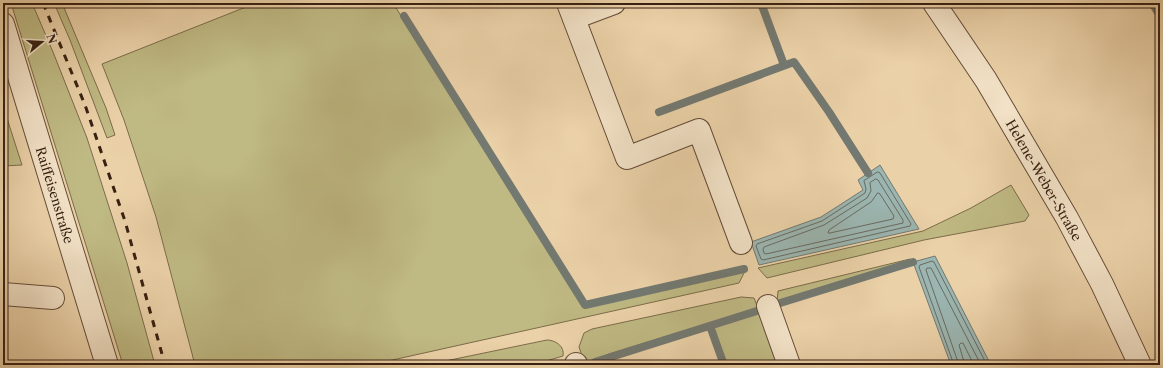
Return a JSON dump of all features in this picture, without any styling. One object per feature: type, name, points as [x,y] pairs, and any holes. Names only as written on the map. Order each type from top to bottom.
[{"type":"street","points":[[614,3],[571,10],[627,158],[699,130],[741,243]]},
{"type":"street","name":"Helene-Weber-Straße","points":[[934,3],[986,80],[1067,218],[1102,284],[1140,365]]},
{"type":"street","name":"Raiffeisenstraße","points":[[3,24],[107,365]]},
{"type":"street","points":[[3,294],[53,298]]},
{"type":"street","points":[[768,306],[789,365]]},
{"type":"shaded area","points":[[11,3],[32,3],[53,52],[87,138],[127,263],[155,365],[123,365]]},
{"type":"shaded area","points":[[54,3],[62,3],[106,108],[115,135],[107,138],[70,40]]},
{"type":"shaded area","points":[[256,3],[393,3],[583,307],[745,271],[739,283],[370,365],[195,365],[156,217],[124,120],[102,64]]},
{"type":"shaded area","points":[[4,109],[22,165],[3,166]]},
{"type":"shaded area","points":[[1011,185],[1029,215],[1025,221],[924,240],[767,278],[758,268],[923,231],[971,208]]},
{"type":"shaded area","points":[[910,259],[911,261],[777,302],[778,291]]},
{"type":"shaded area","points":[[741,297],[754,298],[758,308],[612,353],[595,359],[596,363],[585,365],[579,347],[584,333],[592,329]]},
{"type":"shaded area","points":[[760,312],[779,365],[726,365],[712,327]]},
{"type":"shaded area","points":[[547,340],[559,344],[563,352],[563,356],[533,365],[426,365]]},
{"type":"water","points":[[880,165],[919,229],[759,265],[751,242],[821,217],[863,190],[858,180]]},
{"type":"water","points":[[935,256],[991,365],[951,365],[913,262]]},
{"type":"waterway","points":[[761,3],[784,65]]},
{"type":"waterway","points":[[1152,3],[1160,16]]},
{"type":"waterway","points":[[404,16],[585,305],[744,269]]},
{"type":"waterway","points":[[659,112],[794,62],[829,112],[868,173]]},
{"type":"waterway","points":[[777,304],[913,262]]},
{"type":"waterway","points":[[595,362],[760,310]]},
{"type":"waterway","points":[[710,326],[724,365]]},
{"type":"railway","points":[[43,3],[85,105],[125,221],[165,365]]}]
